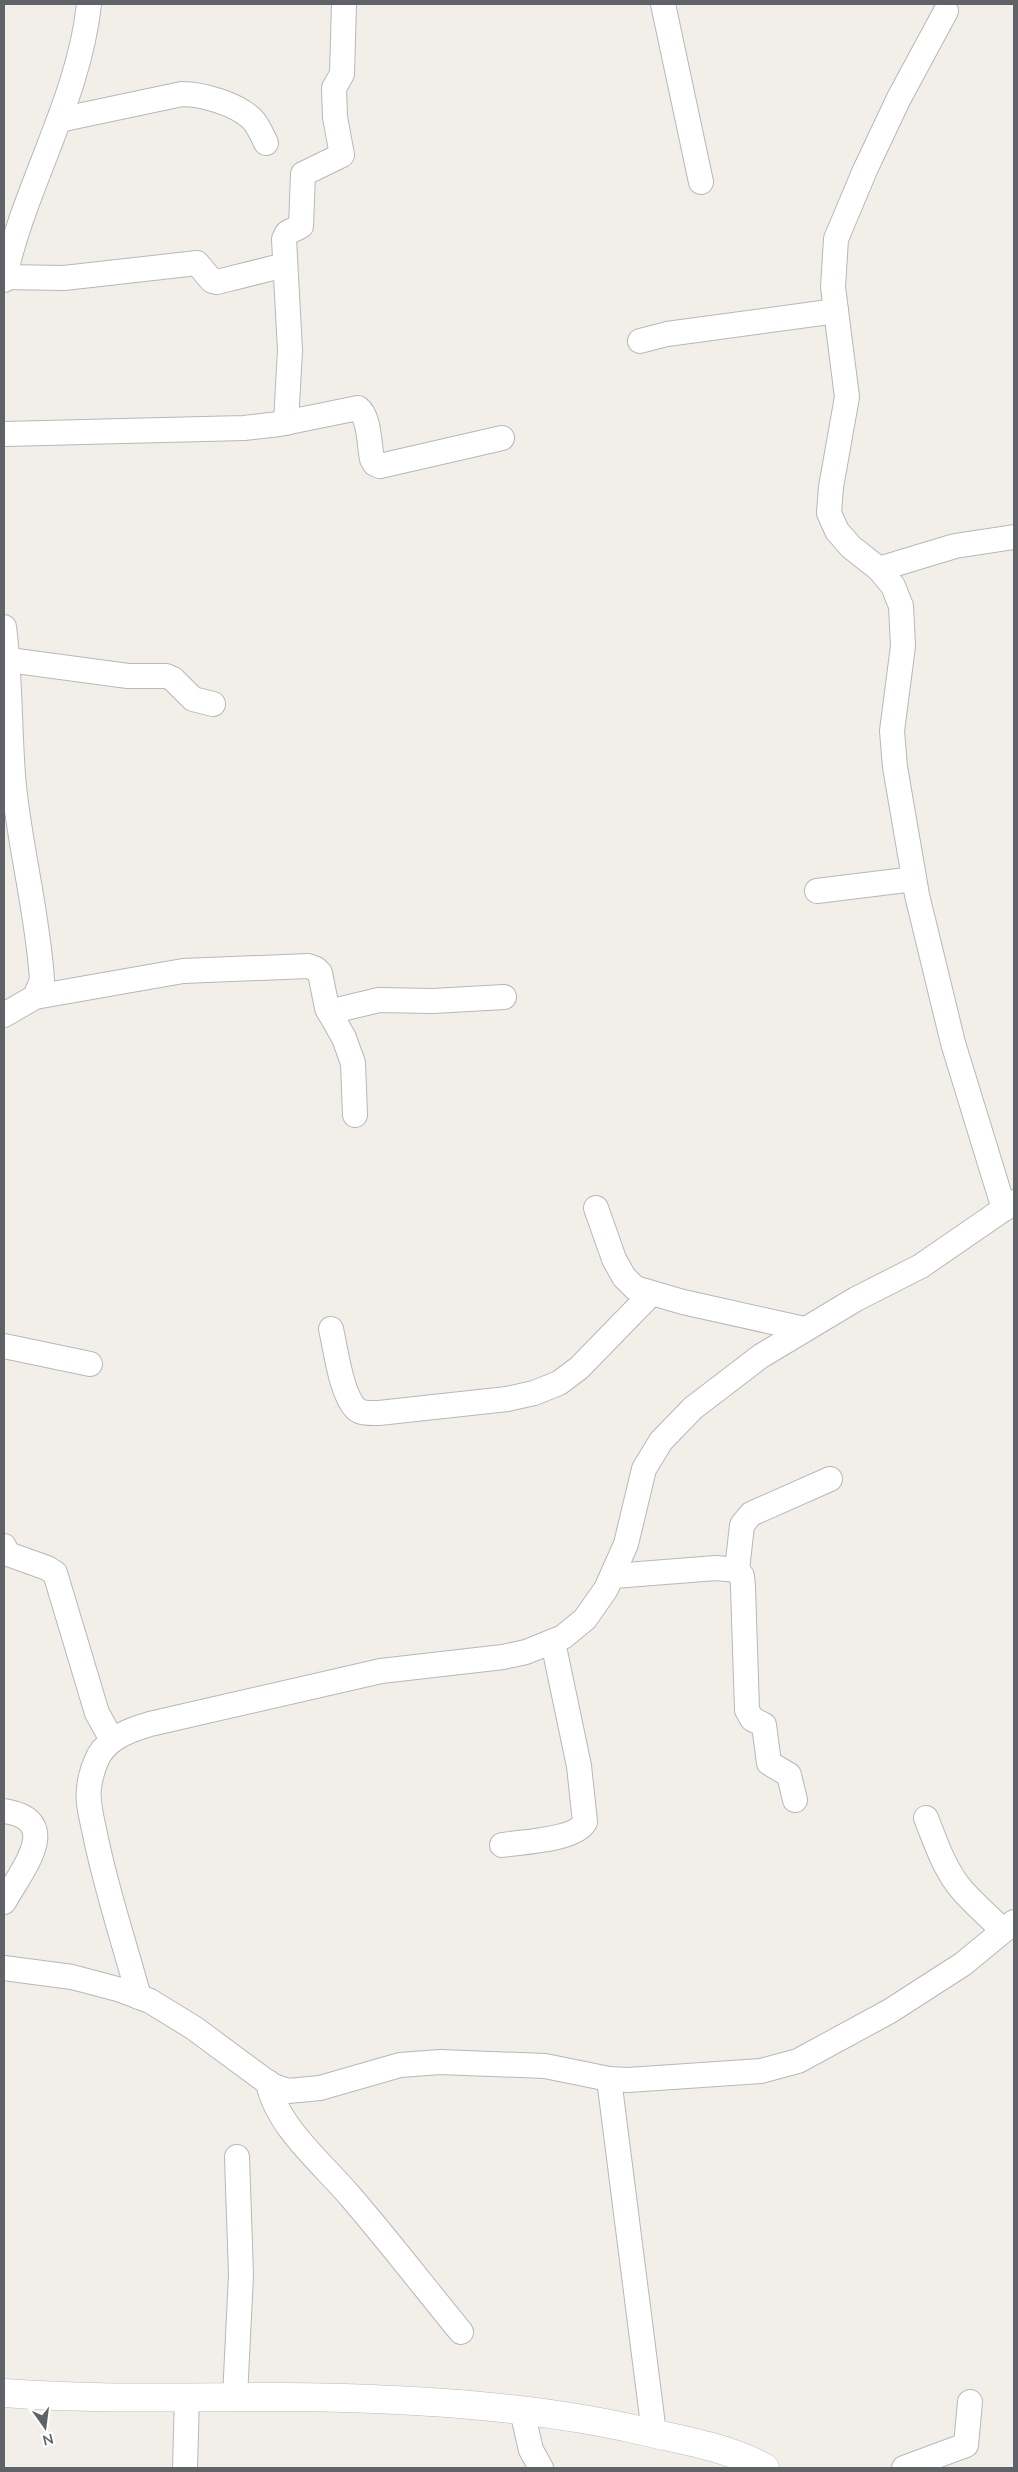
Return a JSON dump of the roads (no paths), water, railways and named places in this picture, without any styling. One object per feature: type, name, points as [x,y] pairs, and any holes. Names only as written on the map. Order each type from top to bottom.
[{"type":"main road","points":[[4,2393],[111,2398],[235,2397],[397,2400],[522,2411],[594,2419],[654,2433],[705,2445],[754,2462],[765,2468]]},
{"type":"street","points":[[89,4],[82,47],[59,120],[41,164],[4,279],[64,278],[193,263],[199,264],[210,279],[217,282],[285,265]]},
{"type":"street","points":[[286,423],[290,350],[284,236],[301,226],[303,174],[338,158],[342,154],[336,117],[334,88],[342,74],[344,4]]},
{"type":"street","points":[[663,4],[701,182]]},
{"type":"street","points":[[139,1997],[98,1850],[90,1805],[89,1789],[92,1774],[99,1756],[112,1740],[128,1731],[150,1724],[381,1671],[503,1657],[553,1642],[573,1630],[585,1619],[614,1576],[626,1544],[644,1470],[661,1441],[693,1408],[760,1356],[804,1329],[921,1266],[1009,1205],[954,1043],[914,879],[892,740],[903,646],[901,606],[893,586],[879,569],[851,546],[837,531],[829,513],[831,487],[847,397],[836,311],[833,275],[834,247],[839,229],[899,98],[946,11]]},
{"type":"street","points":[[59,120],[182,94],[200,95],[248,116],[256,124],[266,143]]},
{"type":"street","points":[[640,340],[667,334],[836,311]]},
{"type":"street","points":[[4,434],[244,428],[286,423],[358,408],[363,412],[366,422],[372,459],[375,464],[380,466],[502,438]]},
{"type":"street","points":[[879,569],[955,546],[1014,537]]},
{"type":"street","points":[[4,628],[8,660],[9,790],[42,972],[41,987],[35,997]]},
{"type":"street","points":[[8,660],[128,676],[166,676],[173,679],[193,699],[213,704]]},
{"type":"street","points":[[817,891],[914,879]]},
{"type":"street","points":[[4,1015],[35,997],[183,972],[308,966],[320,973],[329,1012],[344,1038],[353,1063],[355,1115]]},
{"type":"street","points":[[329,1012],[379,1000],[433,1001],[504,997]]},
{"type":"street","points":[[596,1208],[614,1259],[624,1277],[635,1288],[651,1294],[804,1329]]},
{"type":"street","points":[[331,1329],[344,1383],[350,1401],[357,1410],[366,1413],[399,1411],[507,1399],[534,1393],[559,1383],[579,1368],[651,1294]]},
{"type":"street","points":[[4,1346],[90,1364]]},
{"type":"street","points":[[737,1570],[742,1525],[751,1514],[830,1479]]},
{"type":"street","points":[[4,1546],[8,1554],[47,1568],[55,1573],[97,1714],[112,1740]]},
{"type":"street","points":[[614,1576],[716,1568],[737,1570],[742,1576],[747,1710],[752,1719],[764,1725],[767,1759],[772,1766],[789,1775],[794,1800]]},
{"type":"street","points":[[502,1845],[566,1835],[576,1832],[585,1822],[580,1766],[553,1642]]},
{"type":"street","points":[[4,1811],[28,1819],[33,1825],[36,1834],[32,1852],[4,1902]]},
{"type":"street","points":[[4,1968],[72,1977],[139,1997],[165,2009],[268,2082],[288,2091],[306,2091],[382,2068],[440,2062],[545,2066],[609,2079],[761,2071],[798,2061],[890,2011],[963,1964],[1008,1926],[962,1890],[944,1863],[926,1818]]},
{"type":"street","points":[[609,2079],[654,2433]]},
{"type":"street","points":[[268,2082],[275,2106],[288,2126],[350,2195],[461,2332]]},
{"type":"street","points":[[235,2397],[241,2275],[237,2157]]},
{"type":"street","points":[[185,2468],[187,2397]]},
{"type":"street","points":[[904,2468],[966,2445],[970,2402]]},
{"type":"street","points":[[522,2411],[532,2450],[541,2468]]}]
